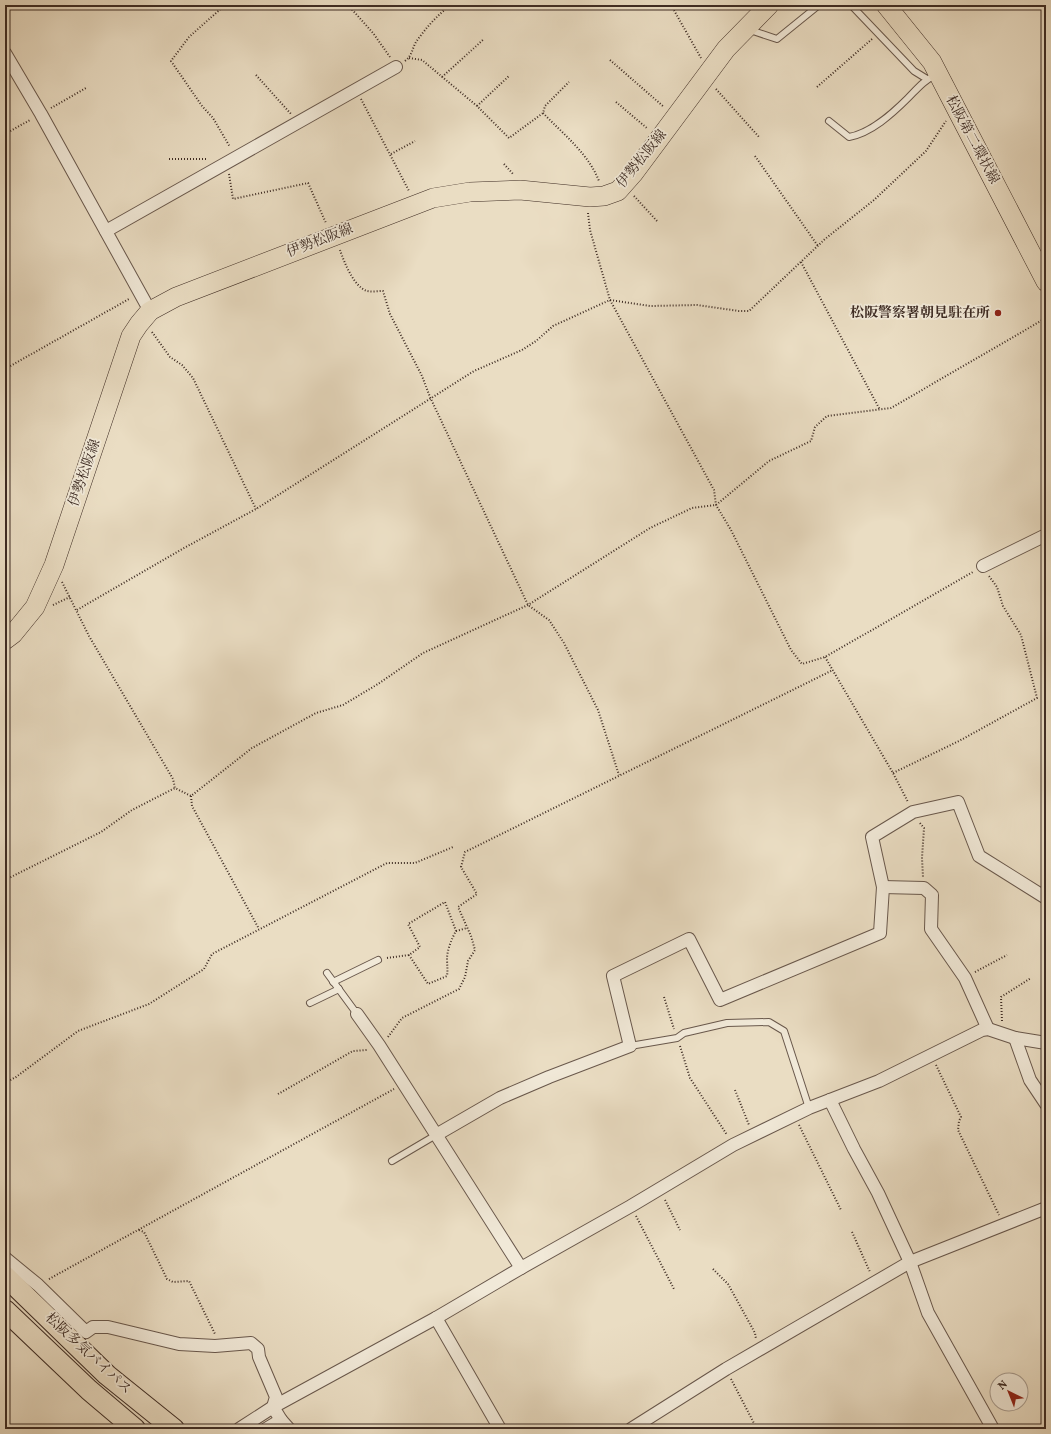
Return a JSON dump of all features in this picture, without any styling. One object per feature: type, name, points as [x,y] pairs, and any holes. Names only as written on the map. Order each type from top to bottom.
[{"type":"highway","name":"松阪多気バイパス","points":[[5,1276],[107,1375],[174,1429]]},
{"type":"highway","name":"松阪多気バイパス","points":[[5,1310],[89,1390],[135,1429]]},
{"type":"main road","name":"伊勢松阪線","points":[[5,640],[13,634],[35,607],[54,565],[131,336],[150,311],[176,297],[433,198],[470,192],[513,190],[597,197],[618,191],[633,174],[726,49],[769,5]]},
{"type":"main road","name":"松阪第二環状線","points":[[886,5],[932,62],[932,77],[955,109],[1046,282]]},
{"type":"street","points":[[5,53],[41,114],[150,311]]},
{"type":"street","points":[[106,231],[396,67]]},
{"type":"street","points":[[982,566],[1046,535]]},
{"type":"street","points":[[436,1135],[500,1098],[616,1050],[630,1046],[613,976],[690,939],[720,1000],[880,933],[883,887],[872,837],[913,812],[958,802],[979,856],[1046,898]]},
{"type":"street","points":[[883,887],[924,888],[932,895],[931,929],[965,978],[988,1029]]},
{"type":"street","points":[[357,1014],[379,1045],[521,1268]]},
{"type":"street","points":[[239,1429],[273,1407],[436,1318],[521,1268],[660,1190],[733,1145],[794,1115],[879,1081],[982,1030],[988,1029],[1015,1038],[1046,1043]]},
{"type":"street","points":[[1015,1038],[1030,1080],[1046,1104]]},
{"type":"street","points":[[830,1100],[854,1150],[878,1193],[910,1262],[928,1313],[993,1429]]},
{"type":"street","points":[[631,1429],[726,1369],[910,1262],[1046,1208]]},
{"type":"street","points":[[5,1258],[38,1286],[86,1332],[93,1327],[108,1326],[179,1344],[220,1346],[251,1343],[258,1349],[259,1357],[276,1397],[273,1407],[289,1429]]},
{"type":"street","points":[[436,1318],[500,1429]]},
{"type":"street","points":[[266,1429],[281,1420]]},
{"type":"lane","points":[[746,29],[777,39],[819,5]]},
{"type":"lane","points":[[851,5],[914,71],[932,77]]},
{"type":"lane","points":[[830,121],[849,137],[860,135],[899,106],[932,77]]},
{"type":"lane","points":[[334,982],[378,960]]},
{"type":"lane","points":[[327,973],[357,1014]]},
{"type":"lane","points":[[310,1003],[339,988]]},
{"type":"lane","points":[[630,1046],[677,1038],[684,1032],[727,1023],[769,1022],[784,1031],[809,1108]]},
{"type":"lane","points":[[392,1161],[436,1135]]},
{"type":"path","points":[[225,5],[189,37],[171,61],[202,106],[213,118],[231,149],[227,163],[233,199],[308,183],[337,242],[343,259],[360,288],[368,291],[383,291],[390,314],[422,376],[430,397],[528,605],[549,620],[564,643],[598,710],[619,775]]},
{"type":"path","points":[[348,5],[373,33],[396,67],[410,58],[415,44],[426,29],[451,5]]},
{"type":"path","points":[[817,87],[878,34]]},
{"type":"path","points":[[442,77],[484,40]]},
{"type":"path","points":[[410,58],[422,60],[477,106],[509,138],[543,113],[545,106],[569,82]]},
{"type":"path","points":[[610,60],[675,117]]},
{"type":"path","points":[[256,75],[298,123]]},
{"type":"path","points":[[477,106],[509,76]]},
{"type":"path","points":[[356,90],[391,154],[410,193],[411,206]]},
{"type":"path","points":[[616,102],[651,132],[657,141]]},
{"type":"path","points":[[77,610],[184,548],[256,509],[430,397],[474,371],[522,350],[536,341],[553,326],[610,300],[650,306],[697,305],[749,311],[818,246],[874,200],[926,151],[955,109]]},
{"type":"path","points":[[543,113],[576,145],[588,159],[598,179],[597,197],[588,217],[590,230],[610,300],[714,490],[716,505],[731,530],[791,650],[802,664],[825,657],[982,566],[997,587],[1003,606],[1021,635],[1037,698],[959,742],[893,773]]},
{"type":"path","points":[[391,154],[416,141]]},
{"type":"path","points":[[755,156],[818,246]]},
{"type":"path","points":[[169,159],[207,159],[227,163]]},
{"type":"path","points":[[624,184],[657,221]]},
{"type":"path","points":[[801,262],[880,410]]},
{"type":"path","points":[[5,369],[139,293]]},
{"type":"path","points":[[150,311],[148,327],[170,357],[182,365],[193,378],[256,509]]},
{"type":"path","points":[[192,796],[252,748],[316,713],[343,705],[378,684],[423,653],[528,605],[650,528],[692,508],[716,505],[769,461],[811,441],[815,427],[827,416],[891,408],[1046,318]]},
{"type":"path","points":[[54,565],[89,636],[173,779],[175,788]]},
{"type":"path","points":[[825,657],[893,773],[913,812],[924,828],[922,858],[924,888]]},
{"type":"path","points":[[278,1094],[353,1051],[368,1050],[379,1045],[390,1036],[402,1018],[459,989],[465,977],[468,961],[475,950],[458,907],[477,894],[461,867],[465,852],[833,670]]},
{"type":"path","points":[[175,788],[192,796]]},
{"type":"path","points":[[5,880],[101,832],[132,810],[175,788]]},
{"type":"path","points":[[192,796],[192,806],[259,930]]},
{"type":"path","points":[[5,1083],[16,1077],[78,1031],[150,1004],[204,968],[212,954],[387,863],[415,862],[453,847]]},
{"type":"path","points":[[378,960],[409,955],[420,947],[408,924],[445,902],[456,931]]},
{"type":"path","points":[[409,955],[428,984],[447,976],[447,958],[453,937],[456,931],[467,927]]},
{"type":"path","points":[[965,978],[1007,955]]},
{"type":"path","points":[[1003,1034],[1001,997],[1031,978]]},
{"type":"path","points":[[664,997],[690,1078],[733,1145]]},
{"type":"path","points":[[931,1055],[961,1117],[958,1130],[1003,1225]]},
{"type":"path","points":[[38,1286],[403,1084]]},
{"type":"path","points":[[735,1090],[755,1135]]},
{"type":"path","points":[[794,1115],[841,1210]]},
{"type":"path","points":[[660,1190],[680,1230]]},
{"type":"path","points":[[631,1206],[674,1289]]},
{"type":"path","points":[[139,1230],[144,1232],[167,1279],[173,1282],[189,1281],[220,1346]]},
{"type":"path","points":[[852,1232],[874,1283]]},
{"type":"path","points":[[713,1269],[728,1284],[755,1333],[759,1350]]},
{"type":"path","points":[[726,1369],[757,1429]]},
{"type":"place","name":"松阪警察署朝見駐在所","points":[[998,313]]}]
